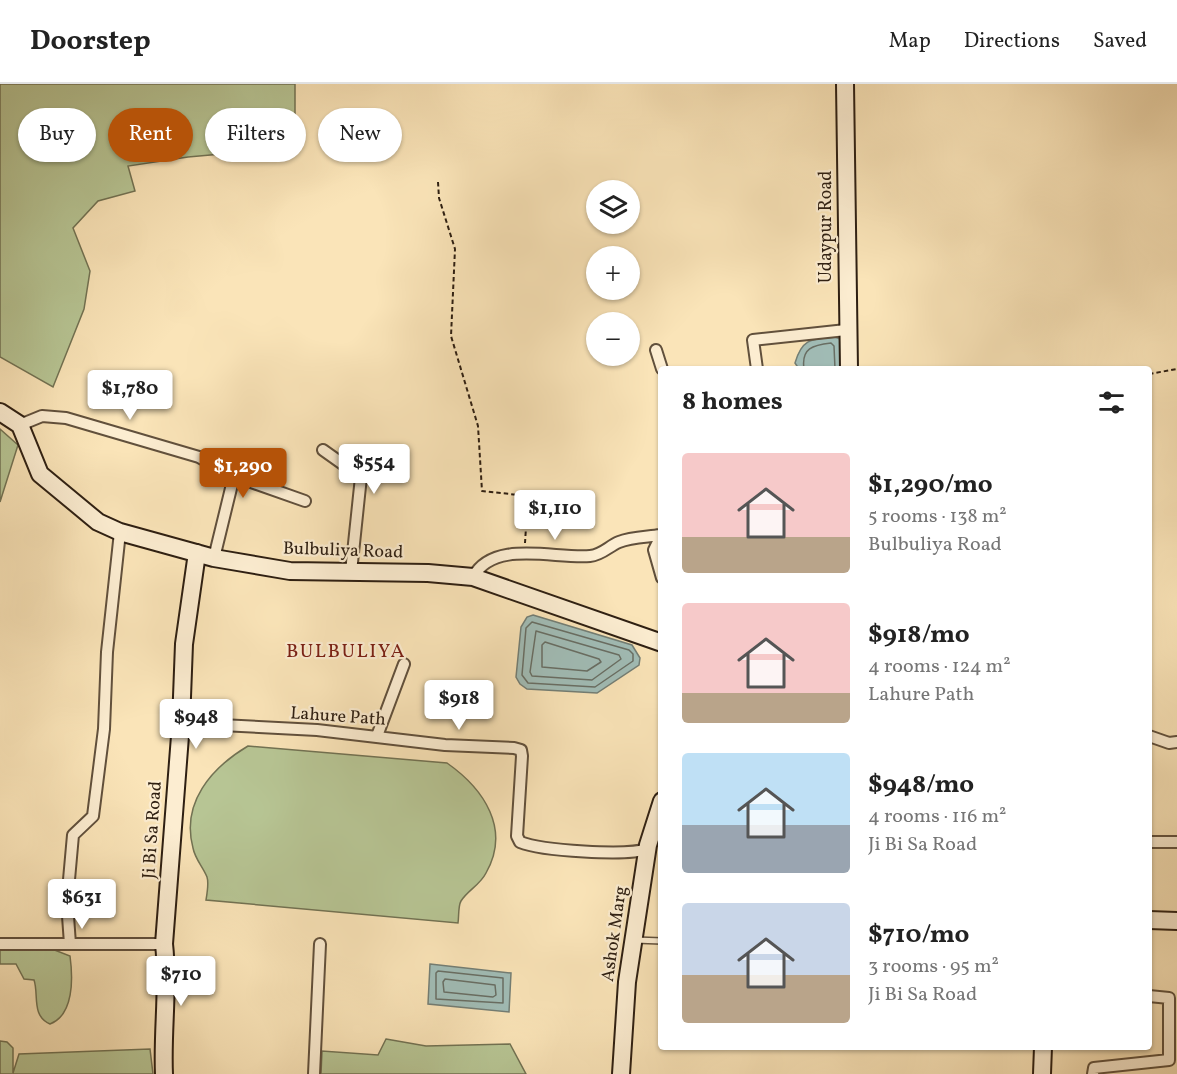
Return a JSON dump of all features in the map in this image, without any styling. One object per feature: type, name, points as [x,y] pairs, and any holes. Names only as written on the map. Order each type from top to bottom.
[{"type":"street","name":"Udaypur Road","points":[[845,84],[846,330],[849,366]]},
{"type":"street","points":[[757,366],[753,340],[846,330]]},
{"type":"street","points":[[656,350],[661,366]]},
{"type":"street","points":[[0,412],[20,425],[42,416],[66,418],[199,457],[234,476],[305,501]]},
{"type":"street","name":"Bulbuliya Road","points":[[20,425],[40,474],[98,522],[120,532],[214,558],[290,571],[428,573],[473,577],[658,642]]},
{"type":"street","points":[[323,450],[362,477],[351,572]]},
{"type":"street","points":[[214,558],[234,476]]},
{"type":"street","points":[[70,944],[67,902],[73,835],[93,816],[104,729],[107,652],[120,532]]},
{"type":"street","points":[[473,577],[479,566],[493,558],[525,554],[592,556],[619,542],[658,536]]},
{"type":"street","points":[[658,541],[654,550],[658,564]]},
{"type":"street","name":"Ji Bi Sa Road","points":[[164,1074],[162,1037],[167,966],[164,944],[181,723],[184,644],[197,553]]},
{"type":"street","points":[[377,736],[404,664]]},
{"type":"street","name":"Lahure Path","points":[[181,723],[377,736],[445,745],[521,750],[517,836],[520,842],[527,845],[636,853],[651,845]]},
{"type":"street","points":[[1152,737],[1169,743],[1177,742]]},
{"type":"street","name":"Ashok Marg","points":[[621,1074],[627,982],[658,817]]},
{"type":"street","points":[[1152,842],[1177,842]]},
{"type":"street","points":[[1152,920],[1177,921]]},
{"type":"street","points":[[0,944],[164,944]]},
{"type":"street","points":[[314,1074],[320,944]]},
{"type":"street","points":[[1093,1074],[1094,1068],[1169,1060],[1169,998],[1152,996]]},
{"type":"street","points":[[1042,1074],[1043,1050]]},
{"type":"lane","points":[[634,940],[658,941]]},
{"type":"path","points":[[438,182],[439,198],[455,249],[451,336],[478,426],[482,491],[528,496],[525,554]]},
{"type":"path","points":[[1152,373],[1177,369]]},
{"type":"green space","points":[[0,84],[295,84],[295,108],[205,108],[205,155],[193,157],[193,108],[108,108],[108,162],[155,162],[128,166],[135,191],[98,201],[73,228],[90,271],[84,309],[53,387],[0,357]]},
{"type":"green space","points":[[0,429],[18,445],[0,502]]},
{"type":"green space","points":[[248,746],[447,763],[460,773],[472,785],[490,811],[496,841],[493,857],[486,873],[461,901],[458,923],[206,900],[208,879],[194,852],[190,832],[191,816],[202,788],[211,776]]},
{"type":"green space","points":[[0,948],[52,949],[70,956],[72,975],[70,995],[64,1013],[58,1019],[50,1024],[40,1016],[34,980],[24,979],[16,964],[0,964]]},
{"type":"green space","points":[[386,1039],[426,1046],[510,1044],[526,1074],[321,1074],[322,1051],[378,1055]]},
{"type":"green space","points":[[0,1041],[7,1042],[13,1048],[13,1073],[19,1054],[150,1049],[153,1074],[0,1074]]},
{"type":"water","points":[[835,337],[840,339],[841,366],[797,366],[795,363],[801,349],[809,341]]},
{"type":"water","points":[[533,615],[632,645],[640,658],[639,665],[597,693],[527,689],[516,677],[521,627],[527,617]]},
{"type":"water","points":[[430,964],[511,973],[509,1012],[428,1004]]},
{"type":"district","name":"BULBULIYA","points":[[346,652]]}]
